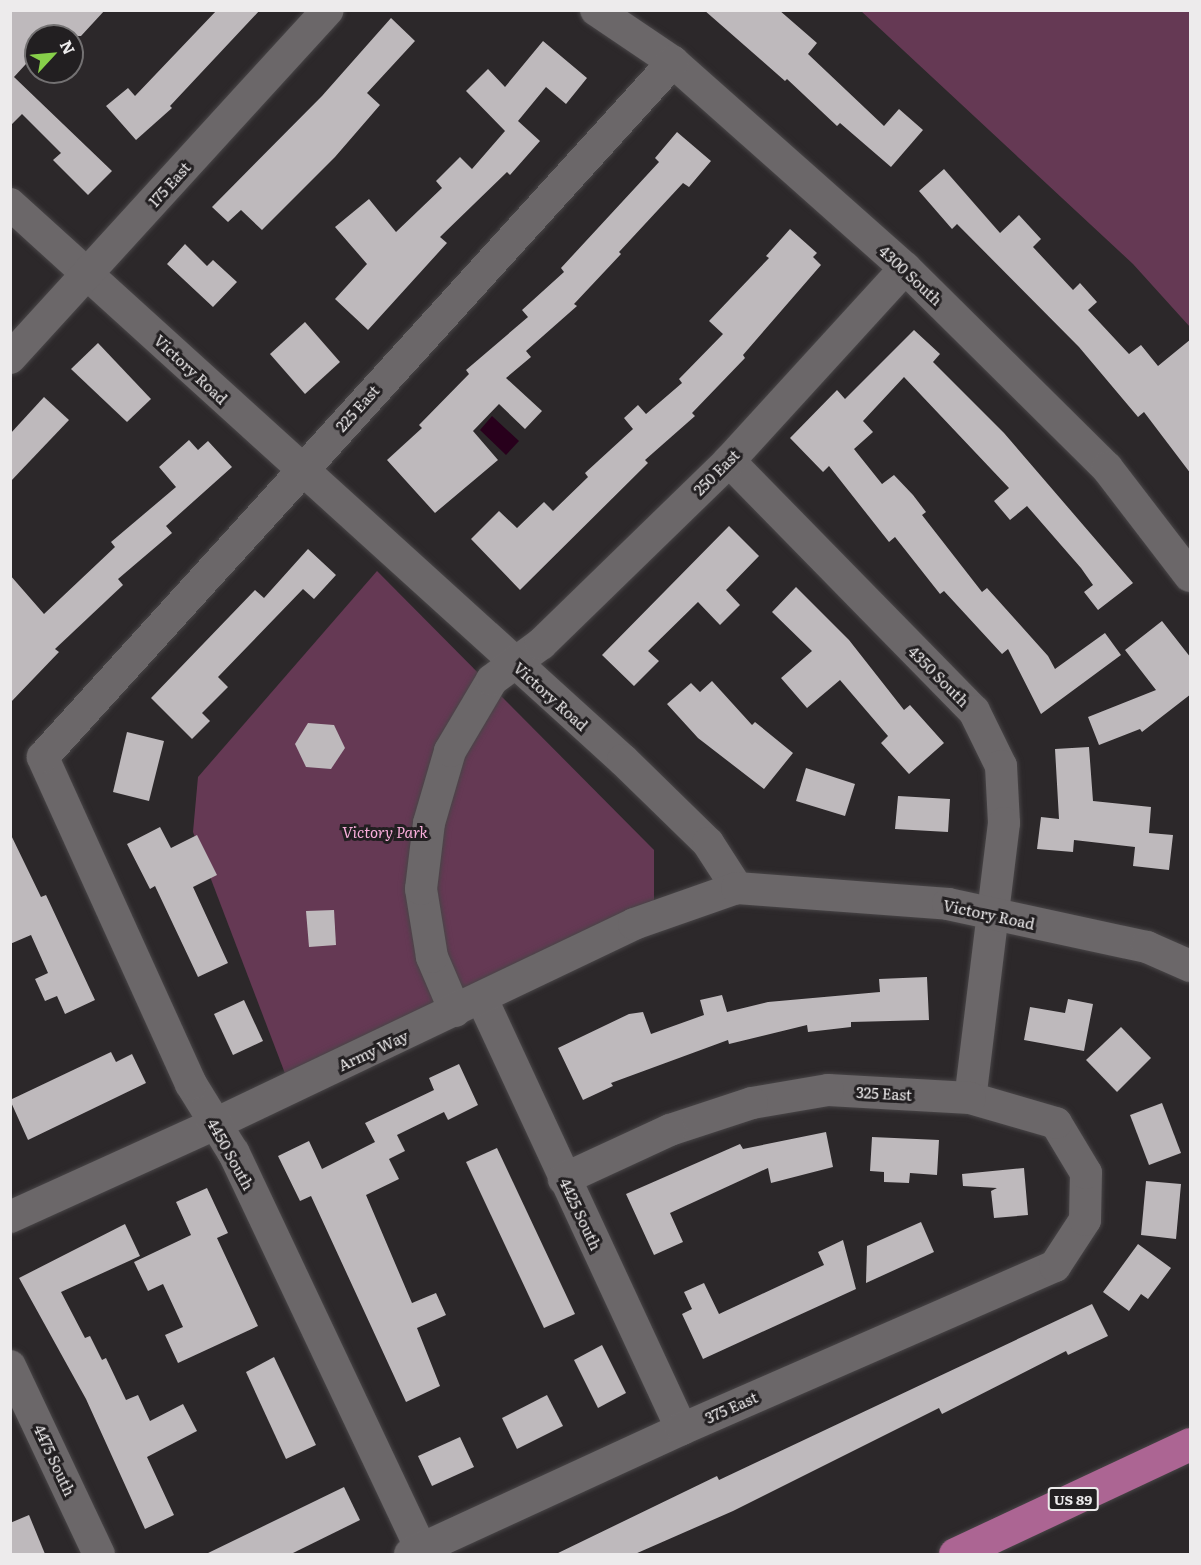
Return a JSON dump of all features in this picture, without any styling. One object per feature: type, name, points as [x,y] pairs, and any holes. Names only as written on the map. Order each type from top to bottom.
[{"type":"main road","name":"US 89","points":[[955,1554],[1191,1444]]},
{"type":"street","name":"175 East","points":[[10,358],[328,10]]},
{"type":"street","name":"4300 South","points":[[596,10],[673,62],[905,268],[1107,468],[1191,576]]},
{"type":"street","name":"225 East","points":[[43,757],[673,62]]},
{"type":"street","name":"Victory Road","points":[[10,204],[708,843],[738,888],[948,904],[1147,947],[1191,966]]},
{"type":"street","name":"250 East","points":[[469,1005],[432,957],[421,889],[429,823],[450,751],[492,680],[541,644],[729,461],[905,268]]},
{"type":"street","name":"4350 South","points":[[729,461],[974,711],[1001,766],[1004,823],[970,1098]]},
{"type":"street","name":"4450 South","points":[[43,757],[191,1084],[233,1152],[416,1552]]},
{"type":"street","name":"Army Way","points":[[10,1217],[469,1005],[633,924],[738,888]]},
{"type":"street","name":"4425 South","points":[[469,1005],[564,1179],[682,1428]]},
{"type":"street","name":"325 East","points":[[564,1179],[670,1130],[752,1103],[828,1090],[970,1098],[1056,1123],[1086,1173],[1085,1220],[1055,1266]]},
{"type":"street","name":"375 East","points":[[416,1552],[682,1428],[1055,1266]]},
{"type":"street","name":"4475 South","points":[[10,1366],[99,1554]]},
{"type":"green space","points":[[861,11],[1190,11],[1190,327],[1133,264]]},
{"type":"green space","name":"Victory Park","points":[[377,571],[654,850],[654,901],[286,1076],[193,832],[198,777]]},
{"type":"shaded area","points":[[492,416],[519,441],[506,455],[480,430]]},
{"type":"building","points":[[10,10],[105,10],[84,33],[84,24],[24,24],[24,66],[14,77],[112,171],[88,195],[53,160],[61,153],[22,114],[10,126]]},
{"type":"building","points":[[217,10],[260,10],[170,106],[172,108],[136,140],[106,106],[128,88],[135,96]]},
{"type":"building","points":[[704,10],[779,10],[817,43],[808,54],[884,126],[899,109],[923,130],[891,167],[840,123],[837,126],[787,79],[785,81]]},
{"type":"building","points":[[391,18],[415,41],[367,93],[380,105],[335,157],[262,230],[241,210],[228,222],[212,207],[322,96]]},
{"type":"building","points":[[543,41],[587,78],[566,104],[546,87],[518,121],[540,141],[510,175],[507,172],[440,237],[447,243],[368,330],[335,299],[367,264],[335,227],[369,199],[396,232],[442,188],[436,181],[460,157],[472,169],[505,131],[466,91],[488,69],[505,87]]},
{"type":"building","points":[[677,132],[711,161],[689,187],[683,183],[619,252],[621,254],[574,304],[577,306],[526,351],[531,357],[506,378],[542,411],[525,429],[499,404],[473,431],[498,460],[435,513],[387,460],[422,428],[419,425],[469,374],[466,370],[528,317],[522,310],[564,272],[561,268],[659,162],[655,158]]},
{"type":"building","points":[[944,169],[1000,233],[1019,215],[1041,239],[1033,247],[1073,290],[1080,283],[1097,302],[1088,310],[1129,354],[1141,345],[1158,366],[1191,339],[1191,474],[1144,412],[1138,417],[1079,347],[957,224],[952,229],[919,191]]},
{"type":"building","points":[[790,229],[817,253],[813,257],[821,265],[743,355],[745,358],[692,413],[695,416],[645,460],[648,463],[520,590],[471,539],[499,511],[517,528],[544,502],[553,511],[588,477],[585,473],[633,429],[624,418],[638,405],[646,414],[682,383],[679,379],[723,334],[709,321],[769,258],[766,256]]},
{"type":"building","points":[[185,244],[207,266],[213,260],[237,282],[213,307],[167,264]]},
{"type":"building","points":[[305,322],[340,362],[305,394],[270,354]]},
{"type":"building","points":[[914,330],[940,354],[933,362],[1004,433],[1133,583],[1098,610],[1084,592],[1093,585],[1081,568],[1027,506],[1010,520],[994,501],[1009,488],[904,377],[863,421],[873,432],[854,449],[882,484],[894,475],[913,495],[926,512],[922,515],[982,592],[987,588],[1048,656],[1055,669],[1105,633],[1121,655],[1041,714],[1008,649],[1002,654],[944,591],[940,594],[895,537],[889,542],[829,466],[823,472],[790,438],[837,390],[845,399]]},
{"type":"building","points":[[98,343],[151,399],[127,422],[71,369]]},
{"type":"building","points":[[44,397],[69,420],[10,482],[10,434]]},
{"type":"building","points":[[189,440],[198,450],[208,441],[232,467],[166,526],[172,533],[118,579],[123,585],[55,649],[59,652],[10,703],[10,575],[44,614],[115,547],[111,542],[176,487],[159,467]]},
{"type":"building","points":[[729,526],[759,556],[726,590],[740,605],[720,625],[698,602],[648,651],[659,661],[634,686],[602,655]]},
{"type":"building","points":[[308,549],[336,575],[314,599],[303,589],[218,677],[228,687],[202,713],[210,721],[192,739],[151,698],[255,590],[264,598]]},
{"type":"building","points":[[796,587],[849,640],[904,710],[910,705],[944,743],[909,774],[881,743],[888,736],[840,680],[807,708],[781,678],[812,651],[772,612]]},
{"type":"building","points":[[1162,621],[1191,658],[1191,694],[1142,732],[1140,729],[1099,745],[1088,717],[1156,690],[1125,650]]},
{"type":"building","points":[[712,681],[752,725],[755,722],[793,753],[764,789],[698,738],[667,704],[691,683],[700,692]]},
{"type":"building","points":[[308,723],[334,725],[345,748],[331,769],[306,767],[295,744]]},
{"type":"building","points":[[127,732],[164,741],[149,801],[113,792]]},
{"type":"building","points":[[1089,747],[1093,801],[1151,807],[1149,833],[1173,835],[1169,870],[1133,866],[1135,847],[1074,840],[1073,852],[1037,849],[1041,817],[1059,819],[1055,749]]},
{"type":"building","points":[[806,768],[855,784],[845,816],[796,801]]},
{"type":"building","points":[[898,796],[950,799],[948,832],[895,829]]},
{"type":"building","points":[[160,827],[171,848],[197,835],[217,875],[193,887],[228,963],[198,977],[155,886],[150,889],[127,844]]},
{"type":"building","points":[[10,833],[41,897],[46,895],[95,1000],[65,1014],[57,996],[45,1001],[35,979],[48,973],[31,935],[10,944]]},
{"type":"building","points":[[334,910],[336,945],[309,947],[306,911]]},
{"type":"building","points":[[927,977],[929,1020],[851,1022],[851,1027],[808,1032],[807,1025],[729,1044],[728,1040],[611,1083],[613,1086],[583,1100],[558,1048],[629,1014],[643,1012],[651,1034],[704,1015],[700,1000],[722,995],[727,1012],[768,1002],[880,992],[879,979]]},
{"type":"building","points":[[1068,999],[1093,1004],[1084,1051],[1024,1040],[1030,1007],[1065,1013]]},
{"type":"building","points":[[244,1000],[263,1041],[233,1055],[214,1014]]},
{"type":"building","points":[[1121,1027],[1151,1058],[1117,1092],[1086,1060]]},
{"type":"building","points":[[111,1052],[116,1062],[132,1054],[146,1083],[28,1140],[10,1100]]},
{"type":"building","points":[[459,1064],[478,1105],[448,1120],[444,1112],[397,1135],[405,1151],[389,1159],[399,1179],[366,1195],[412,1303],[436,1293],[446,1315],[417,1328],[440,1386],[406,1402],[311,1196],[300,1201],[278,1156],[309,1141],[322,1169],[375,1142],[365,1123],[434,1090],[429,1078]]},
{"type":"building","points":[[1162,1103],[1181,1153],[1149,1165],[1130,1115]]},
{"type":"building","points":[[826,1132],[833,1167],[771,1183],[768,1168],[670,1213],[683,1242],[654,1255],[626,1194],[740,1144],[743,1149]]},
{"type":"building","points":[[872,1137],[939,1140],[937,1175],[910,1173],[909,1183],[884,1182],[884,1172],[870,1171]]},
{"type":"building","points":[[497,1148],[575,1314],[544,1328],[466,1162]]},
{"type":"building","points":[[1024,1168],[1028,1215],[994,1218],[991,1191],[997,1188],[963,1186],[962,1174]]},
{"type":"building","points":[[1146,1181],[1181,1184],[1176,1239],[1141,1235]]},
{"type":"building","points":[[207,1188],[228,1233],[217,1238],[258,1326],[178,1363],[165,1335],[183,1327],[163,1284],[148,1291],[134,1262],[191,1235],[176,1202]]},
{"type":"building","points":[[921,1222],[934,1252],[866,1283],[867,1246]]},
{"type":"building","points":[[125,1224],[140,1256],[61,1292],[85,1338],[90,1336],[102,1360],[106,1358],[126,1400],[138,1395],[150,1421],[183,1404],[197,1431],[147,1457],[174,1515],[145,1529],[86,1399],[19,1278]]},
{"type":"building","points":[[843,1240],[856,1289],[703,1359],[682,1314],[692,1309],[684,1292],[704,1283],[719,1314],[824,1265],[818,1252]]},
{"type":"building","points":[[1138,1244],[1171,1268],[1148,1299],[1141,1294],[1129,1311],[1103,1292]]},
{"type":"building","points":[[1092,1304],[1108,1336],[1068,1355],[1066,1351],[942,1414],[939,1408],[733,1511],[635,1554],[556,1554],[717,1476],[719,1480]]},
{"type":"building","points":[[602,1345],[626,1393],[598,1408],[574,1360]]},
{"type":"building","points":[[274,1357],[316,1445],[286,1459],[246,1372]]},
{"type":"building","points":[[547,1395],[563,1426],[517,1449],[502,1418]]},
{"type":"building","points":[[460,1437],[474,1467],[432,1486],[418,1456]]},
{"type":"building","points":[[344,1487],[360,1520],[291,1554],[206,1554]]},
{"type":"building","points":[[29,1515],[45,1554],[10,1554],[10,1523]]}]
